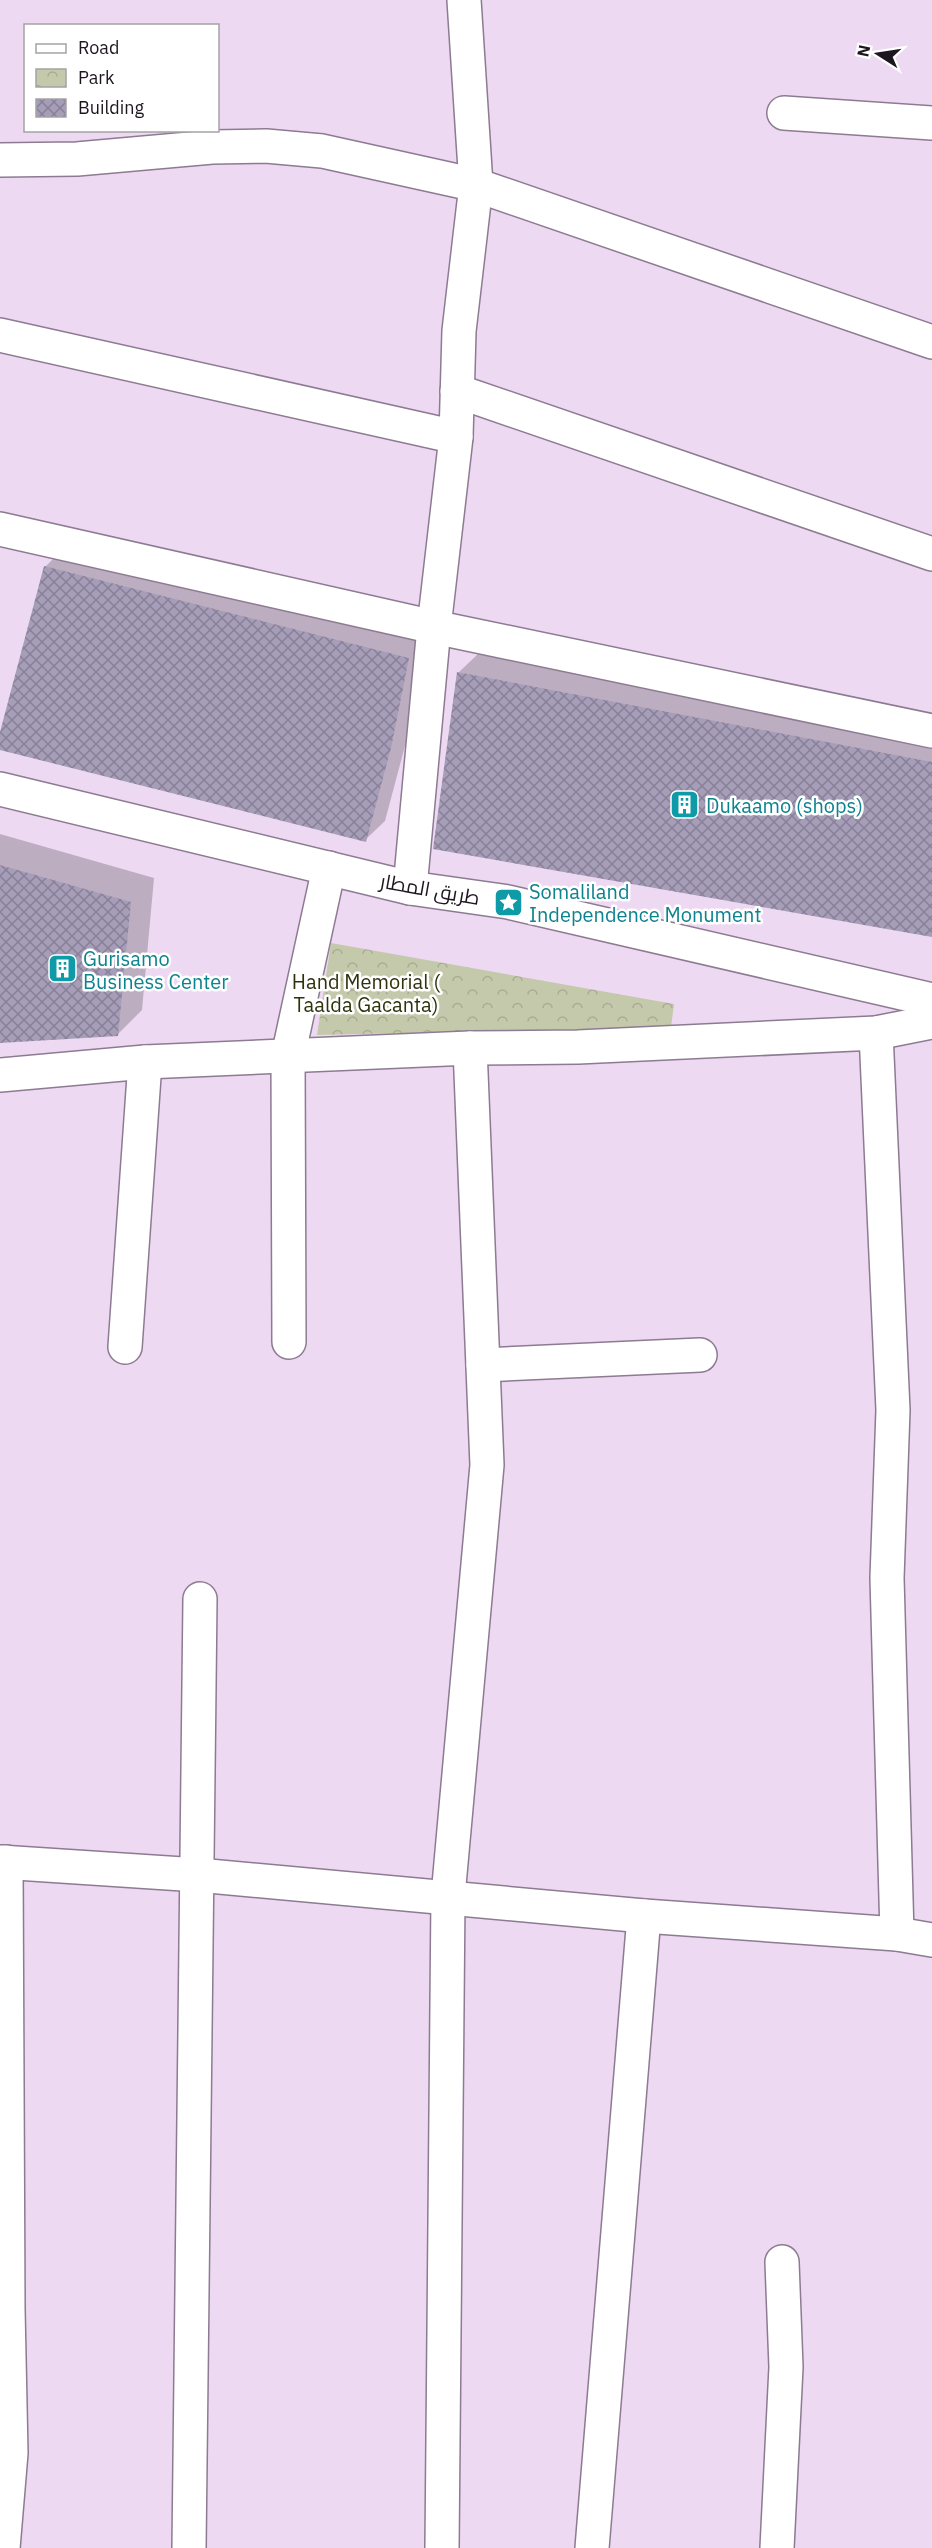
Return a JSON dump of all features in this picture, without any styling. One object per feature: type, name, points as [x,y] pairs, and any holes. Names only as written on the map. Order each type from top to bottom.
[{"type":"street","points":[[410,888],[434,627],[456,436],[459,331],[476,185],[464,0]]},
{"type":"street","points":[[784,112],[932,123]]},
{"type":"street","points":[[0,160],[77,159],[212,147],[266,146],[322,151],[476,185],[932,342]]},
{"type":"street","points":[[0,335],[456,436]]},
{"type":"street","points":[[457,391],[932,554]]},
{"type":"street","points":[[0,530],[434,627],[932,731]]},
{"type":"street","name":"طريق المطار","points":[[0,789],[410,888],[508,902],[932,1000]]},
{"type":"street","points":[[289,1342],[288,1056],[329,868]]},
{"type":"street","points":[[0,1075],[145,1062],[470,1048],[578,1047],[876,1033],[932,1022]]},
{"type":"street","points":[[876,1033],[893,1410],[887,1578],[897,1934]]},
{"type":"street","points":[[442,2548],[448,1896],[487,1465],[470,1048]]},
{"type":"street","points":[[125,1347],[145,1062]]},
{"type":"street","points":[[483,1365],[700,1355]]},
{"type":"street","points":[[189,2548],[200,1599]]},
{"type":"street","points":[[3,2548],[11,2452],[3,1862],[198,1875],[448,1896],[644,1916],[897,1934],[932,1940]]},
{"type":"street","points":[[592,2548],[644,1916]]},
{"type":"street","points":[[777,2548],[786,2367],[782,2262]]},
{"type":"green space","name":"Hand Memorial ( Taalda Gacanta)","points":[[331,943],[674,1004],[671,1027],[317,1035]]},
{"type":"building","points":[[44,566],[409,658],[391,748],[366,842],[0,750],[0,732]]},
{"type":"building","name":"Dukaamo (shops)","points":[[457,672],[932,762],[932,937],[433,849]]},
{"type":"building","name":"Gurisamo Business Center","points":[[0,865],[131,902],[118,1036],[0,1043]]},
{"type":"place","name":"Dukaamo (shops)","points":[[685,805]]},
{"type":"place","name":"Somaliland Independence Monument","points":[[508,902]]},
{"type":"place","name":"Gurisamo Business Center","points":[[62,969]]}]
